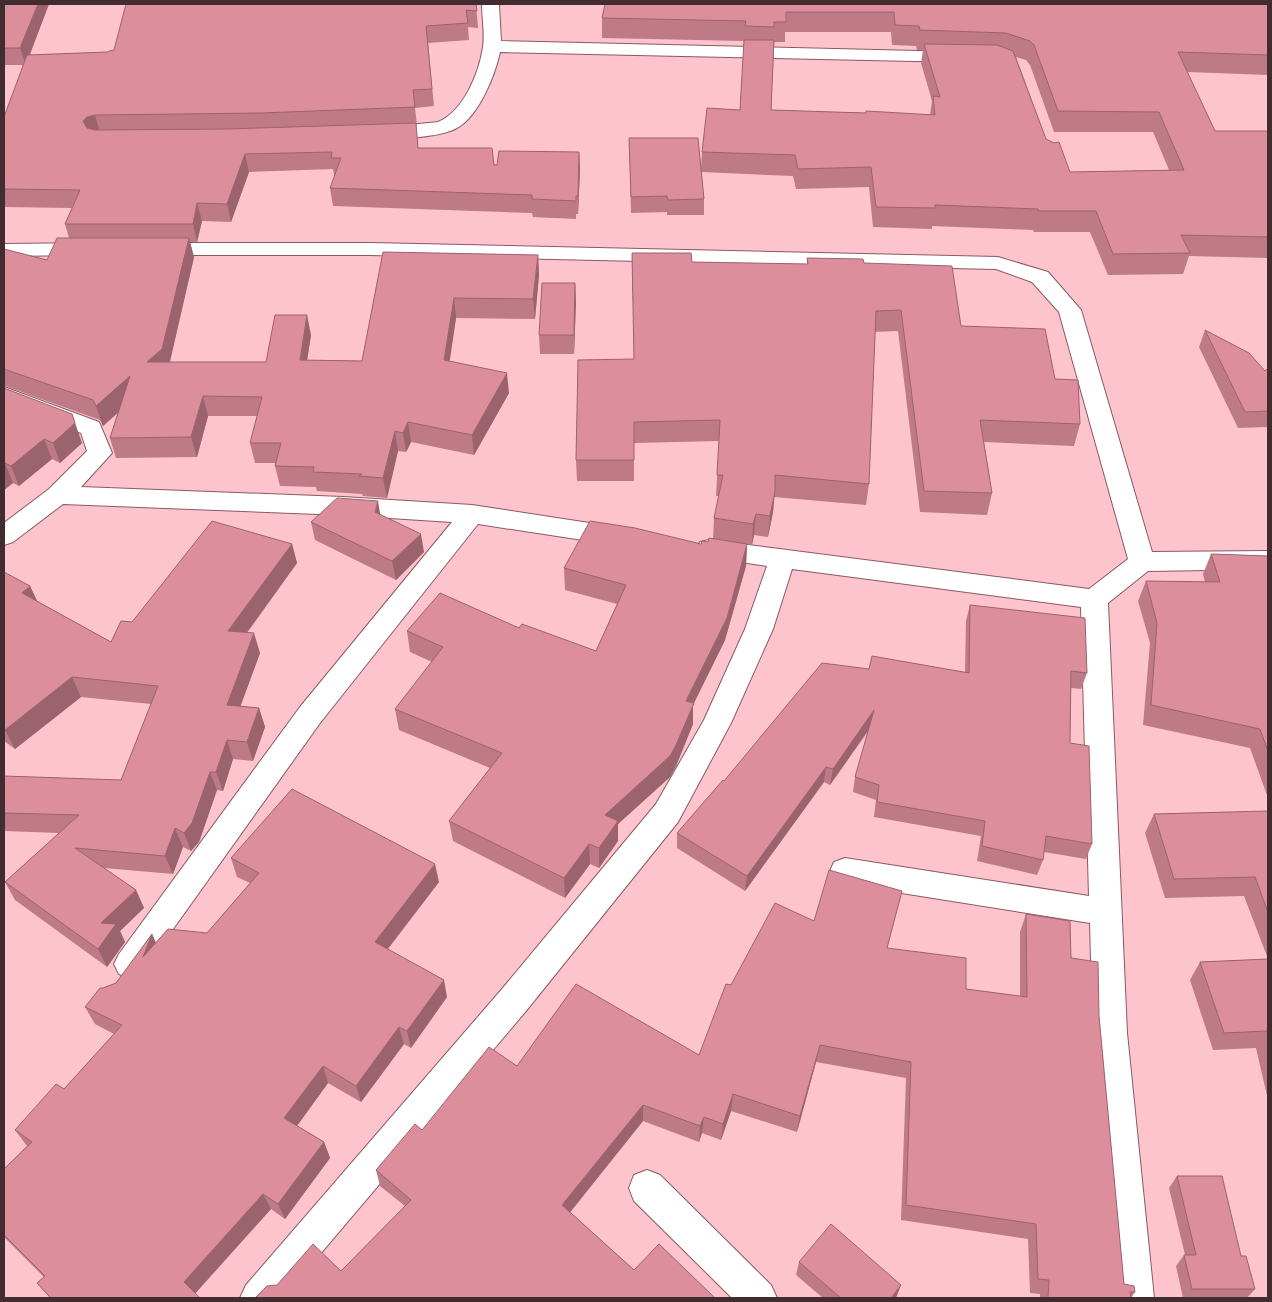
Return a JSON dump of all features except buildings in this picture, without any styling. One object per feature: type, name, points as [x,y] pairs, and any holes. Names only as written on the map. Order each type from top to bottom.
[{"type":"street","points":[[364,135],[429,130],[452,123],[469,106],[479,87],[492,46],[490,4]]},
{"type":"street","points":[[492,46],[976,57]]},
{"type":"street","points":[[4,250],[370,249],[998,263],[1040,277],[1070,310],[1142,562]]},
{"type":"street","points":[[4,395],[91,428],[100,453],[58,496],[4,536]]},
{"type":"street","points":[[58,496],[343,506],[472,514],[646,540]]},
{"type":"street","points":[[118,981],[310,715],[472,514]]},
{"type":"street","points":[[685,546],[1094,599],[1142,562],[1268,560]]},
{"type":"street","points":[[259,1298],[507,1008],[667,813],[717,723],[759,628],[782,560]]},
{"type":"street","points":[[1094,599],[1110,1033],[1135,1298]]},
{"type":"street","points":[[845,872],[1105,912]]},
{"type":"street","points":[[646,1188],[758,1298]]}]
